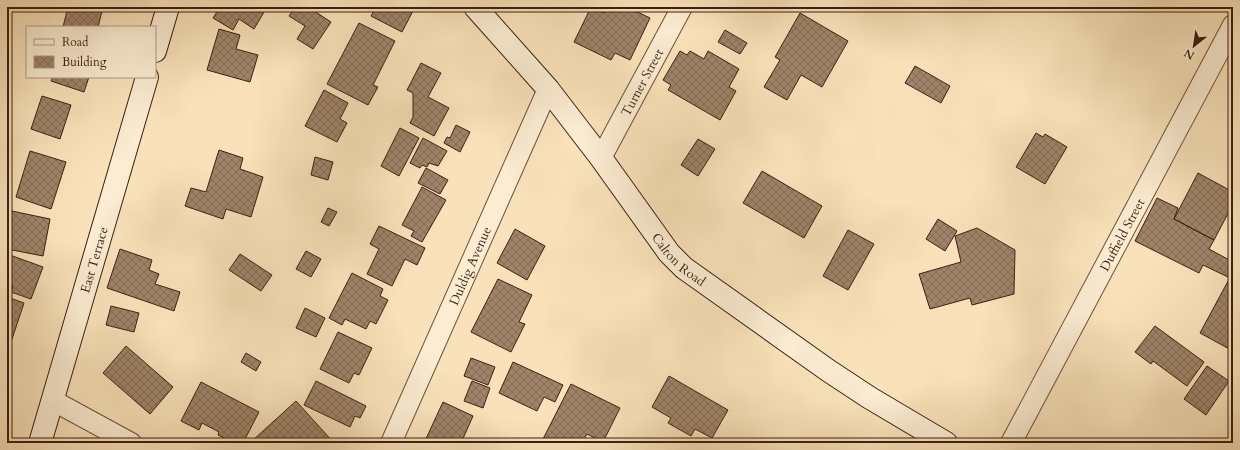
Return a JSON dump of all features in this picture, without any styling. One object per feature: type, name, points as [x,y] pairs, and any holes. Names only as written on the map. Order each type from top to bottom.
[{"type":"main road","points":[[156,48],[168,7]]},
{"type":"main road","name":"Calton Road","points":[[475,7],[548,89],[601,158],[669,253],[684,268],[829,371],[870,398],[946,443]]},
{"type":"main road","name":"East Terrace","points":[[40,443],[147,78]]},
{"type":"street","name":"Turner Street","points":[[601,158],[682,7]]},
{"type":"street","name":"Duffield Street","points":[[1011,443],[1233,25]]},
{"type":"street","name":"Duldig Avenue","points":[[391,443],[548,89]]},
{"type":"street","points":[[52,400],[131,443]]},
{"type":"building","points":[[68,7],[103,7],[98,26],[63,26]]},
{"type":"building","points":[[220,7],[267,7],[254,29],[239,19],[233,30],[213,18]]},
{"type":"building","points":[[295,7],[308,7],[331,22],[313,49],[297,39],[305,26],[289,16]]},
{"type":"building","points":[[376,7],[415,7],[402,32],[371,16]]},
{"type":"building","points":[[591,7],[604,13],[607,7],[627,7],[650,18],[630,60],[615,53],[611,60],[574,42]]},
{"type":"building","points":[[800,13],[848,41],[822,87],[801,75],[787,100],[764,87],[780,60],[775,57]]},
{"type":"building","points":[[359,23],[395,41],[373,85],[378,87],[368,105],[327,84]]},
{"type":"building","points":[[219,29],[240,35],[236,49],[258,55],[250,82],[207,70]]},
{"type":"building","points":[[725,30],[747,43],[740,54],[718,42]]},
{"type":"building","points":[[680,51],[687,55],[690,51],[704,59],[708,51],[739,69],[729,87],[736,91],[720,120],[668,90],[671,85],[663,80]]},
{"type":"building","points":[[421,63],[441,73],[428,97],[449,108],[434,136],[410,123],[413,117],[413,93],[407,90]]},
{"type":"building","points":[[915,66],[950,86],[941,103],[905,83]]},
{"type":"building","points":[[52,78],[89,78],[84,92],[51,81]]},
{"type":"building","points":[[324,90],[348,103],[340,119],[347,123],[337,142],[305,126]]},
{"type":"building","points":[[42,96],[71,105],[60,139],[31,129]]},
{"type":"building","points":[[456,125],[470,132],[460,152],[444,143],[447,137],[450,138]]},
{"type":"building","points":[[400,128],[419,138],[399,176],[381,166]]},
{"type":"building","points":[[1036,133],[1043,137],[1045,134],[1067,147],[1045,184],[1016,167]]},
{"type":"building","points":[[423,138],[447,151],[438,166],[429,163],[427,167],[422,165],[420,168],[410,163]]},
{"type":"building","points":[[698,139],[715,149],[698,176],[681,165]]},
{"type":"building","points":[[219,150],[243,158],[240,169],[263,177],[251,217],[226,209],[223,219],[185,206],[191,188],[206,192]]},
{"type":"building","points":[[30,151],[66,162],[51,209],[16,197]]},
{"type":"building","points":[[315,157],[333,162],[328,180],[311,175]]},
{"type":"building","points":[[426,168],[448,180],[440,194],[418,183]]},
{"type":"building","points":[[762,171],[822,206],[804,238],[743,203]]},
{"type":"building","points":[[1198,173],[1233,192],[1233,204],[1214,240],[1174,219]]},
{"type":"building","points":[[422,187],[446,200],[422,242],[411,236],[414,231],[402,225]]},
{"type":"building","points":[[1157,198],[1178,208],[1174,219],[1214,240],[1209,249],[1233,262],[1233,272],[1230,278],[1203,265],[1199,273],[1135,241]]},
{"type":"building","points":[[328,208],[337,212],[329,226],[321,222]]},
{"type":"building","points":[[7,210],[50,219],[43,256],[7,249]]},
{"type":"building","points":[[938,219],[957,231],[945,251],[926,239]]},
{"type":"building","points":[[379,226],[425,248],[417,265],[405,259],[392,286],[367,274],[379,249],[370,244]]},
{"type":"building","points":[[977,228],[1015,250],[1014,294],[972,305],[970,298],[930,309],[919,274],[961,262],[955,236]]},
{"type":"building","points":[[515,229],[545,246],[527,280],[497,263]]},
{"type":"building","points":[[848,230],[874,244],[848,290],[823,276]]},
{"type":"building","points":[[120,249],[152,260],[149,270],[159,274],[155,284],[180,292],[174,311],[107,288]]},
{"type":"building","points":[[306,251],[321,259],[311,277],[296,269]]},
{"type":"building","points":[[7,254],[43,267],[31,299],[11,292],[13,286],[7,284]]},
{"type":"building","points":[[240,254],[272,275],[261,291],[229,270]]},
{"type":"building","points":[[1233,272],[1233,351],[1200,333]]},
{"type":"building","points":[[352,273],[383,289],[380,296],[388,300],[376,324],[370,321],[366,329],[345,319],[342,325],[329,318]]},
{"type":"building","points":[[498,279],[532,295],[519,322],[525,324],[511,352],[471,332]]},
{"type":"building","points":[[7,297],[24,303],[7,354]]},
{"type":"building","points":[[111,306],[139,313],[134,332],[106,325]]},
{"type":"building","points":[[305,308],[325,318],[316,337],[296,328]]},
{"type":"building","points":[[1155,326],[1204,362],[1187,386],[1153,361],[1151,364],[1135,352]]},
{"type":"building","points":[[338,332],[372,348],[359,375],[354,373],[349,383],[320,369]]},
{"type":"building","points":[[126,346],[173,387],[150,414],[103,373]]},
{"type":"building","points":[[246,353],[261,362],[256,371],[241,362]]},
{"type":"building","points":[[471,358],[495,367],[488,385],[464,376]]},
{"type":"building","points":[[513,362],[563,385],[555,402],[544,397],[537,411],[499,393]]},
{"type":"building","points":[[1207,366],[1229,381],[1206,415],[1184,399]]},
{"type":"building","points":[[669,376],[728,410],[712,438],[695,429],[691,436],[668,423],[671,418],[652,407]]},
{"type":"building","points":[[316,381],[366,406],[360,418],[355,416],[350,427],[304,405]]},
{"type":"building","points":[[472,381],[490,388],[483,408],[464,401]]},
{"type":"building","points":[[201,382],[259,412],[243,443],[232,439],[231,441],[218,435],[219,432],[202,423],[199,430],[181,421]]},
{"type":"building","points":[[571,384],[620,408],[603,442],[587,434],[582,443],[541,443]]},
{"type":"building","points":[[296,401],[334,443],[254,443],[252,441]]},
{"type":"building","points":[[443,402],[473,416],[461,443],[424,443]]}]
